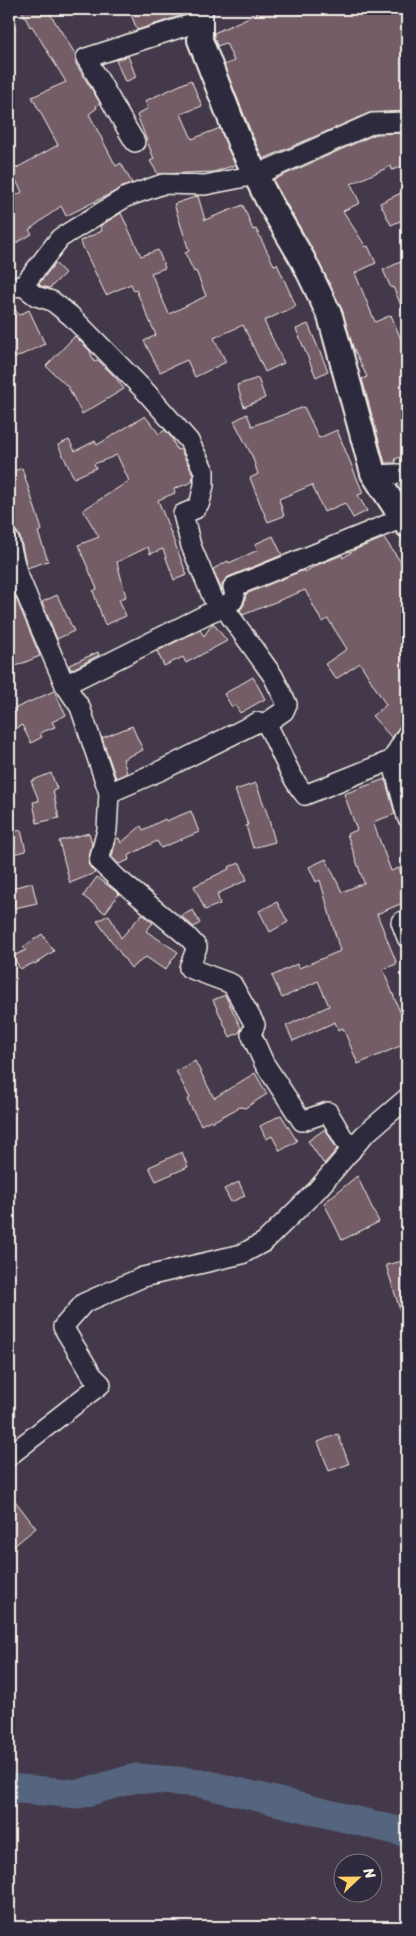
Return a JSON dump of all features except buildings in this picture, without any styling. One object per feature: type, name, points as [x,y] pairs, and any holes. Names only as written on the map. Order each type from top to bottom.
[{"type":"street","points":[[65,684],[233,601],[235,595],[233,587],[405,522],[374,473],[330,316],[303,260],[240,143],[200,40],[201,15],[86,58],[102,83],[118,116],[135,142]]},
{"type":"street","points":[[266,724],[284,711],[287,704],[273,676],[220,608],[191,546],[183,514],[195,509],[200,502],[204,486],[204,471],[189,441],[147,393],[71,316],[52,301],[36,296],[16,286],[60,238],[126,197],[163,184],[205,185],[256,175],[373,123],[407,122]]},
{"type":"street","points":[[374,473],[384,477],[398,473],[407,475]]},
{"type":"street","points":[[9,540],[17,572],[65,684],[80,707],[109,793],[107,830],[99,861],[188,937],[197,947],[189,968],[232,984],[255,1026],[251,1034],[264,1063],[302,1121],[328,1112],[351,1151]]},
{"type":"street","points":[[109,793],[162,770],[258,722],[266,724],[278,743],[298,787],[305,795],[392,760],[407,734]]},
{"type":"street","points":[[392,760],[407,817]]},
{"type":"street","points":[[407,920],[401,922],[407,938]]},
{"type":"street","points":[[9,1456],[101,1384],[92,1375],[63,1328],[84,1303],[143,1277],[242,1254],[264,1242],[317,1190],[364,1135],[407,1098]]},
{"type":"waterway","points":[[9,1788],[79,1794],[136,1778],[201,1783],[407,1833]]}]
